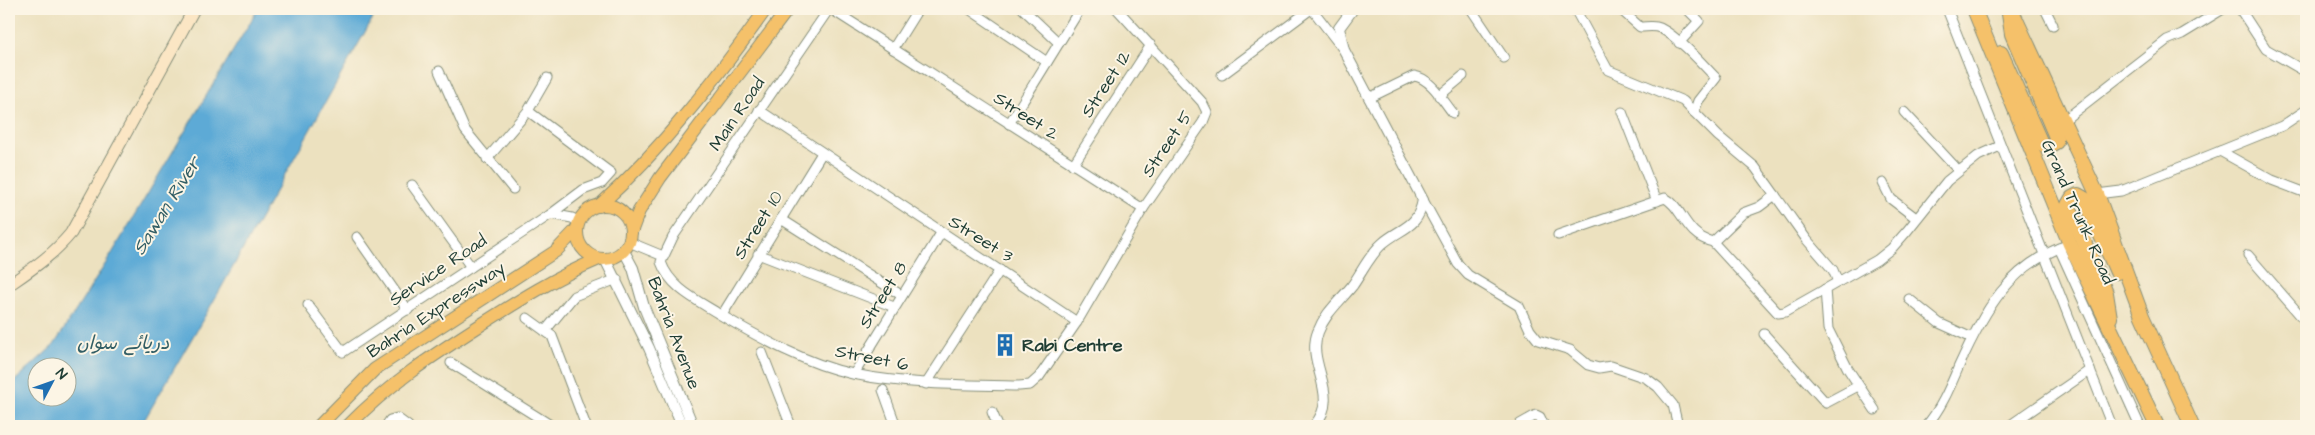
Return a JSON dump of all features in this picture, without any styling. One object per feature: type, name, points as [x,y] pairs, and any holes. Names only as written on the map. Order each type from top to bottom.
[{"type":"highway","points":[[1975,9],[1996,42],[2041,143],[2046,147],[2051,146],[2056,142],[2056,137],[2012,34],[2008,9]]},
{"type":"highway","name":"Grand Trunk Road","points":[[1975,9],[2064,246],[2113,333],[2157,426]]},
{"type":"highway","name":"Grand Trunk Road","points":[[2012,9],[2097,194],[2142,316],[2192,426]]},
{"type":"highway","points":[[2113,333],[2106,293],[2068,205],[2072,198],[2078,195],[2085,199],[2121,281],[2142,316]]},
{"type":"main road","points":[[9,284],[38,265],[58,248],[71,233],[194,9]]},
{"type":"main road","points":[[766,9],[705,91],[642,164],[599,206],[587,211],[578,225],[577,236],[582,248],[602,259],[615,257],[628,242],[639,212],[660,178],[788,9]]},
{"type":"main road","points":[[599,206],[617,209],[625,215],[628,242]]},
{"type":"main road","name":"Bahria Expressway","points":[[319,426],[375,369],[556,251],[578,225]]},
{"type":"main road","name":"Bahria Expressway","points":[[348,426],[410,370],[531,293],[571,271],[602,259]]},
{"type":"street","name":"Street 2","points":[[830,9],[1143,209]]},
{"type":"street","name":"Main Road","points":[[664,256],[673,237],[830,9]]},
{"type":"street","points":[[893,49],[918,9]]},
{"type":"street","points":[[969,9],[1047,62]]},
{"type":"street","points":[[1023,9],[1059,43]]},
{"type":"street","points":[[1010,124],[1080,9]]},
{"type":"street","name":"Street 5","points":[[1117,9],[1202,102],[1207,112],[1203,122],[1143,209]]},
{"type":"street","points":[[1222,75],[1312,9],[1344,50],[1458,264],[1468,275],[1519,306],[1530,330],[1538,340],[1570,350],[1588,366],[1599,368],[1611,366],[1646,378],[1658,387],[1673,405],[1678,426]]},
{"type":"street","points":[[1344,50],[1339,28],[1353,9]]},
{"type":"street","points":[[1471,9],[1504,58]]},
{"type":"street","points":[[1575,9],[1608,70],[1683,101],[1755,167],[1808,240],[1827,261],[1838,282]]},
{"type":"street","points":[[1620,9],[1640,27],[1658,28],[1679,43],[1716,78],[1698,101],[1694,112]]},
{"type":"street","points":[[1679,43],[1699,21],[1687,9]]},
{"type":"street","points":[[1947,9],[2112,426]]},
{"type":"street","points":[[2045,9],[2053,26]]},
{"type":"street","points":[[2063,121],[2167,40],[2189,30],[2223,9]]},
{"type":"street","points":[[2240,9],[2266,49],[2306,72]]},
{"type":"street","name":"Street 12","points":[[1073,165],[1151,45]]},
{"type":"street","points":[[439,71],[465,130],[513,189]]},
{"type":"street","points":[[1369,98],[1414,76],[1426,81],[1453,112]]},
{"type":"street","points":[[1439,96],[1463,76]]},
{"type":"street","points":[[487,159],[528,110],[547,78]]},
{"type":"street","name":"Service Road","points":[[308,305],[343,352],[552,214],[584,190],[602,183],[611,173],[528,110]]},
{"type":"street","name":"Street 3","points":[[759,110],[1077,322]]},
{"type":"street","points":[[2097,194],[2121,191],[2282,126],[2306,110]]},
{"type":"street","points":[[1622,112],[1657,201]]},
{"type":"street","points":[[1904,112],[1958,170]]},
{"type":"street","points":[[1558,234],[1665,198],[1671,201],[1683,220],[1694,232],[1704,240],[1713,242],[1778,313],[1785,312],[1877,260],[1892,248],[1930,200],[1958,170],[1978,156],[2000,146]]},
{"type":"street","points":[[2220,151],[2272,180],[2306,193]]},
{"type":"street","name":"Street 10","points":[[722,316],[758,254],[822,153]]},
{"type":"street","points":[[1883,183],[1891,199],[1916,218]]},
{"type":"street","points":[[412,185],[471,267]]},
{"type":"street","points":[[1713,242],[1743,213],[1759,207],[1775,194]]},
{"type":"street","points":[[1314,426],[1321,418],[1326,405],[1315,346],[1317,333],[1326,316],[1350,288],[1383,243],[1414,223],[1421,213],[1423,200]]},
{"type":"street","points":[[1077,322],[1143,209]]},
{"type":"street","points":[[552,214],[572,218],[578,225]]},
{"type":"street","points":[[781,219],[901,295]]},
{"type":"street","name":"Street 8","points":[[854,374],[941,233]]},
{"type":"street","points":[[357,237],[408,310]]},
{"type":"street","points":[[628,242],[664,256]]},
{"type":"street","name":"Bahria Avenue","points":[[628,242],[644,307],[693,426]]},
{"type":"street","points":[[1926,426],[1947,393],[1978,323],[2015,274],[2064,246],[2140,426]]},
{"type":"street","points":[[758,254],[894,308]]},
{"type":"street","name":"Street 6","points":[[664,256],[661,262],[666,275],[689,296],[786,350],[854,374],[926,384],[1030,385],[1039,377],[1077,322]]},
{"type":"street","points":[[2248,256],[2306,322]]},
{"type":"street","name":"Bahria Avenue","points":[[602,259],[617,279],[682,426]]},
{"type":"street","points":[[926,384],[1000,270]]},
{"type":"street","points":[[545,331],[574,296],[617,279]]},
{"type":"street","points":[[1825,289],[1828,329],[1858,386],[1875,410]]},
{"type":"street","points":[[1909,299],[1939,323],[1972,338]]},
{"type":"street","points":[[527,318],[552,336],[586,426]]},
{"type":"street","points":[[1764,334],[1826,404],[1858,386]]},
{"type":"street","points":[[762,352],[791,426]]},
{"type":"street","points":[[451,363],[552,426]]},
{"type":"street","points":[[2009,426],[2075,378],[2090,370]]},
{"type":"street","points":[[882,390],[896,426]]},
{"type":"street","points":[[992,412],[998,426]]},
{"type":"street","points":[[1520,424],[1536,415],[1540,417],[1544,426]]},
{"type":"street","points":[[386,426],[390,420],[396,418],[408,426]]},
{"type":"water","name":"دریائے سواں","points":[[258,9],[378,9],[220,290],[142,424],[140,426],[9,426],[9,386],[28,369],[28,408],[78,408],[78,358],[40,358],[54,345],[111,255]]},
{"type":"place","name":"Rabi Centre","points":[[1005,345]]},
{"type":"water label","name":"Sawan River","points":[[167,206]]}]
